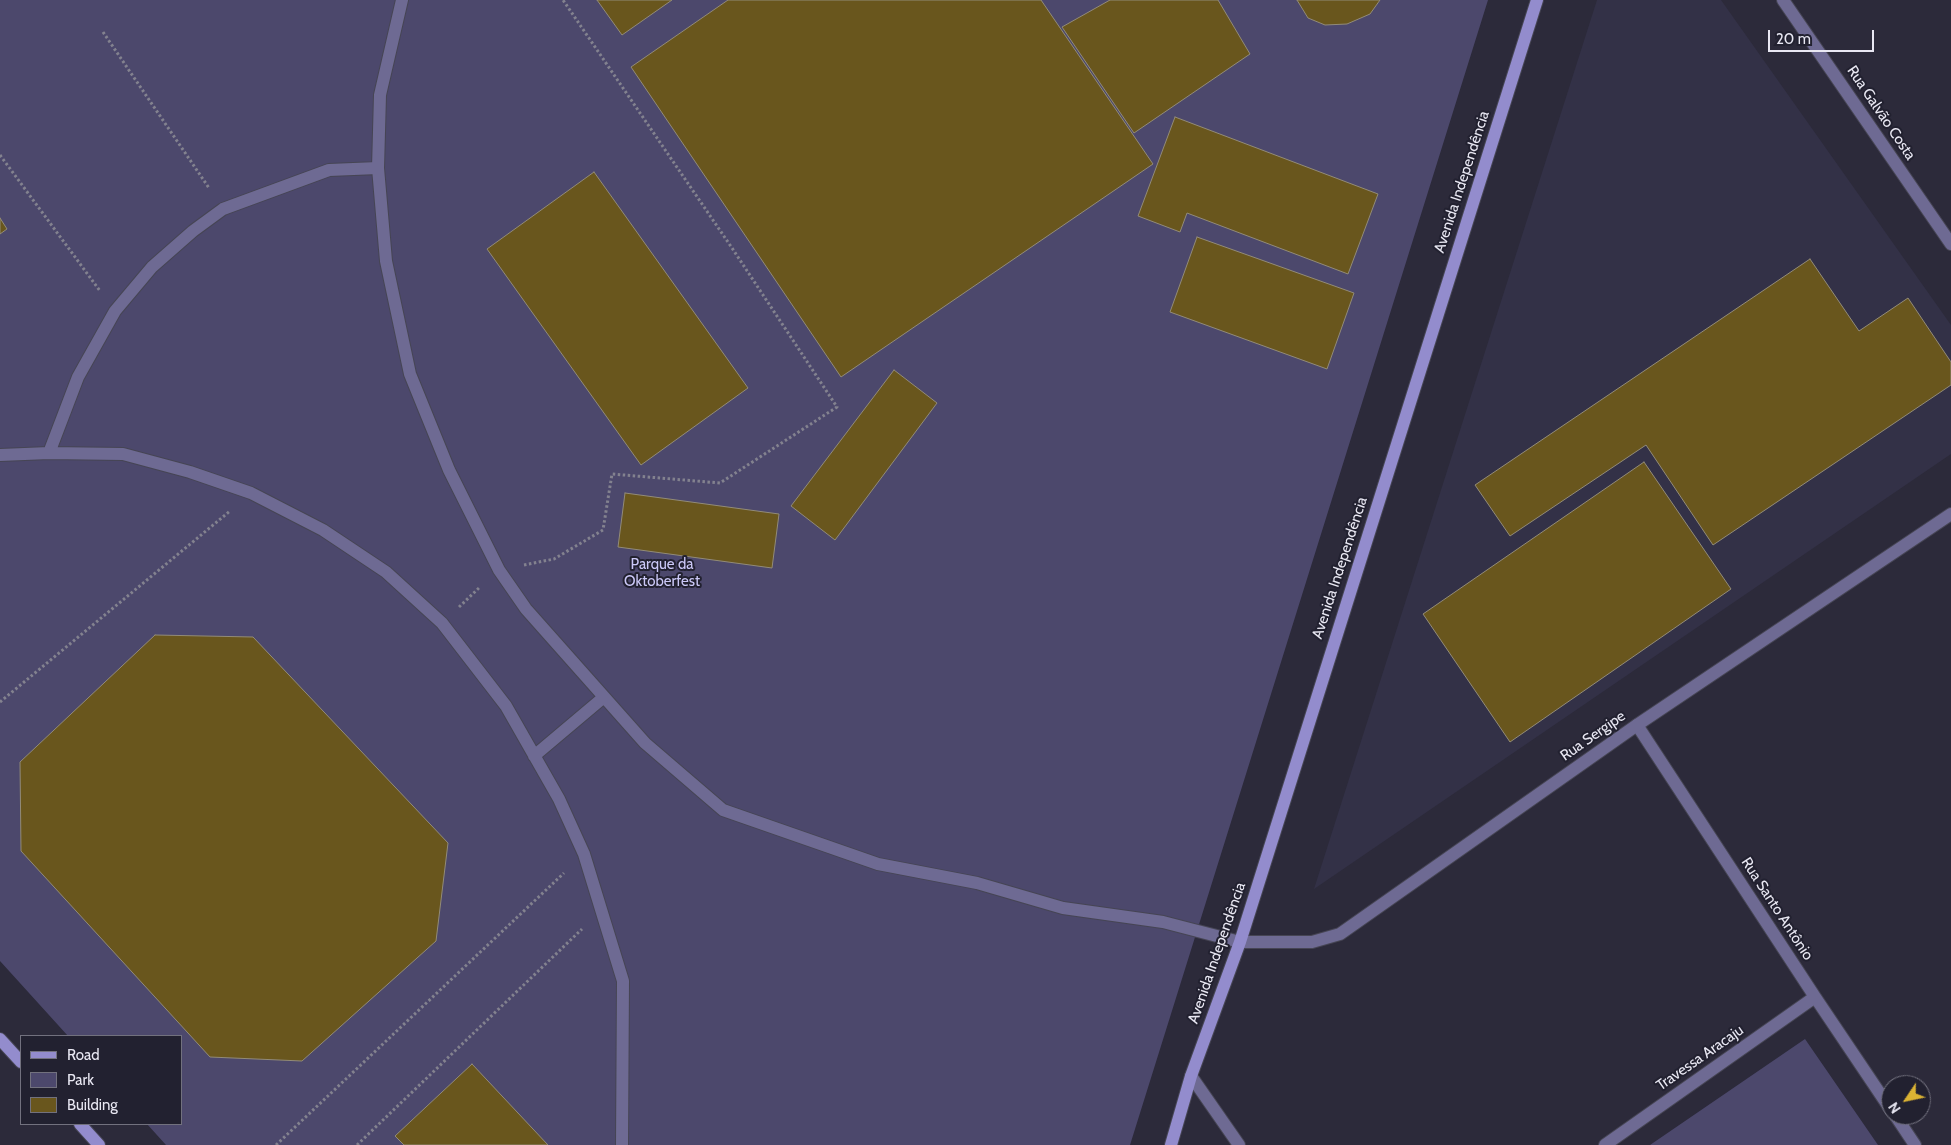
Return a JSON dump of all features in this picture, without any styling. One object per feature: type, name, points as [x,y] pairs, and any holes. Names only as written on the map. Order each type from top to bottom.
[{"type":"main road","name":"Avenida Independência","points":[[1171,1145],[1191,1076],[1240,942],[1537,0]]},
{"type":"main road","points":[[0,1039],[20,1061]]},
{"type":"main road","points":[[81,1125],[100,1145]]},
{"type":"street","name":"Rua Sergipe","points":[[402,0],[380,96],[378,168],[386,261],[410,374],[449,470],[499,570],[526,609],[645,743],[723,810],[878,864],[977,884],[1063,908],[1163,922],[1240,942],[1312,942],[1340,934],[1637,725],[1951,514]]},
{"type":"street","name":"Rua Galvão Costa","points":[[1783,0],[1951,244]]},
{"type":"street","points":[[49,453],[78,377],[115,311],[152,267],[193,231],[224,209],[329,170],[378,168]]},
{"type":"street","points":[[0,455],[49,453],[123,454],[190,472],[251,494],[323,530],[386,572],[442,623],[506,706],[559,798],[584,854],[623,982],[622,1145]]},
{"type":"street","points":[[534,756],[604,697]]},
{"type":"street","name":"Rua Santo Antônio","points":[[1637,725],[1881,1095]]},
{"type":"street","name":"Travessa Aracaju","points":[[1605,1145],[1815,997]]},
{"type":"street","points":[[1191,1076],[1239,1145]]},
{"type":"street","points":[[1902,1125],[1915,1145]]},
{"type":"path","points":[[442,623],[499,570],[554,559],[603,530],[612,474],[720,483],[837,407],[727,240],[563,0]]},
{"type":"path","points":[[103,32],[224,209]]},
{"type":"path","points":[[0,155],[115,311]]},
{"type":"path","points":[[0,702],[251,494]]},
{"type":"path","points":[[276,1145],[584,854]]},
{"type":"path","points":[[357,1145],[602,909]]},
{"type":"shaded area","points":[[1597,0],[1721,0],[1951,325],[1951,454],[1314,889]]},
{"type":"green space","name":"Parque da Oktoberfest","points":[[0,0],[1488,0],[1130,1145],[166,1145],[148,1125],[182,1125],[182,1035],[67,1035],[0,961]]},
{"type":"green space","points":[[1805,1039],[1878,1145],[1650,1145]]},
{"type":"building","points":[[597,0],[672,0],[622,35]]},
{"type":"building","points":[[728,0],[1041,0],[1153,164],[841,377],[631,67]]},
{"type":"building","points":[[1110,0],[1218,0],[1250,54],[1134,133],[1062,27]]},
{"type":"building","points":[[1297,0],[1380,0],[1370,14],[1347,24],[1325,25],[1308,18]]},
{"type":"building","points":[[1175,117],[1378,194],[1348,274],[1187,213],[1180,232],[1138,216]]},
{"type":"building","points":[[594,172],[748,388],[641,465],[487,249]]},
{"type":"building","points":[[0,218],[7,229],[0,234]]},
{"type":"building","points":[[1197,237],[1354,293],[1327,369],[1170,312]]},
{"type":"building","points":[[1810,259],[1859,331],[1908,298],[1951,362],[1951,385],[1713,545],[1646,445],[1510,536],[1475,485]]},
{"type":"building","points":[[894,370],[937,403],[835,540],[791,506]]},
{"type":"building","points":[[1644,462],[1731,589],[1510,742],[1423,614]]},
{"type":"building","points":[[625,493],[779,514],[772,568],[618,547]]},
{"type":"building","points":[[155,635],[253,637],[448,843],[436,941],[302,1061],[210,1057],[21,851],[20,762]]},
{"type":"building","points":[[472,1064],[548,1145],[404,1145],[395,1136]]}]
